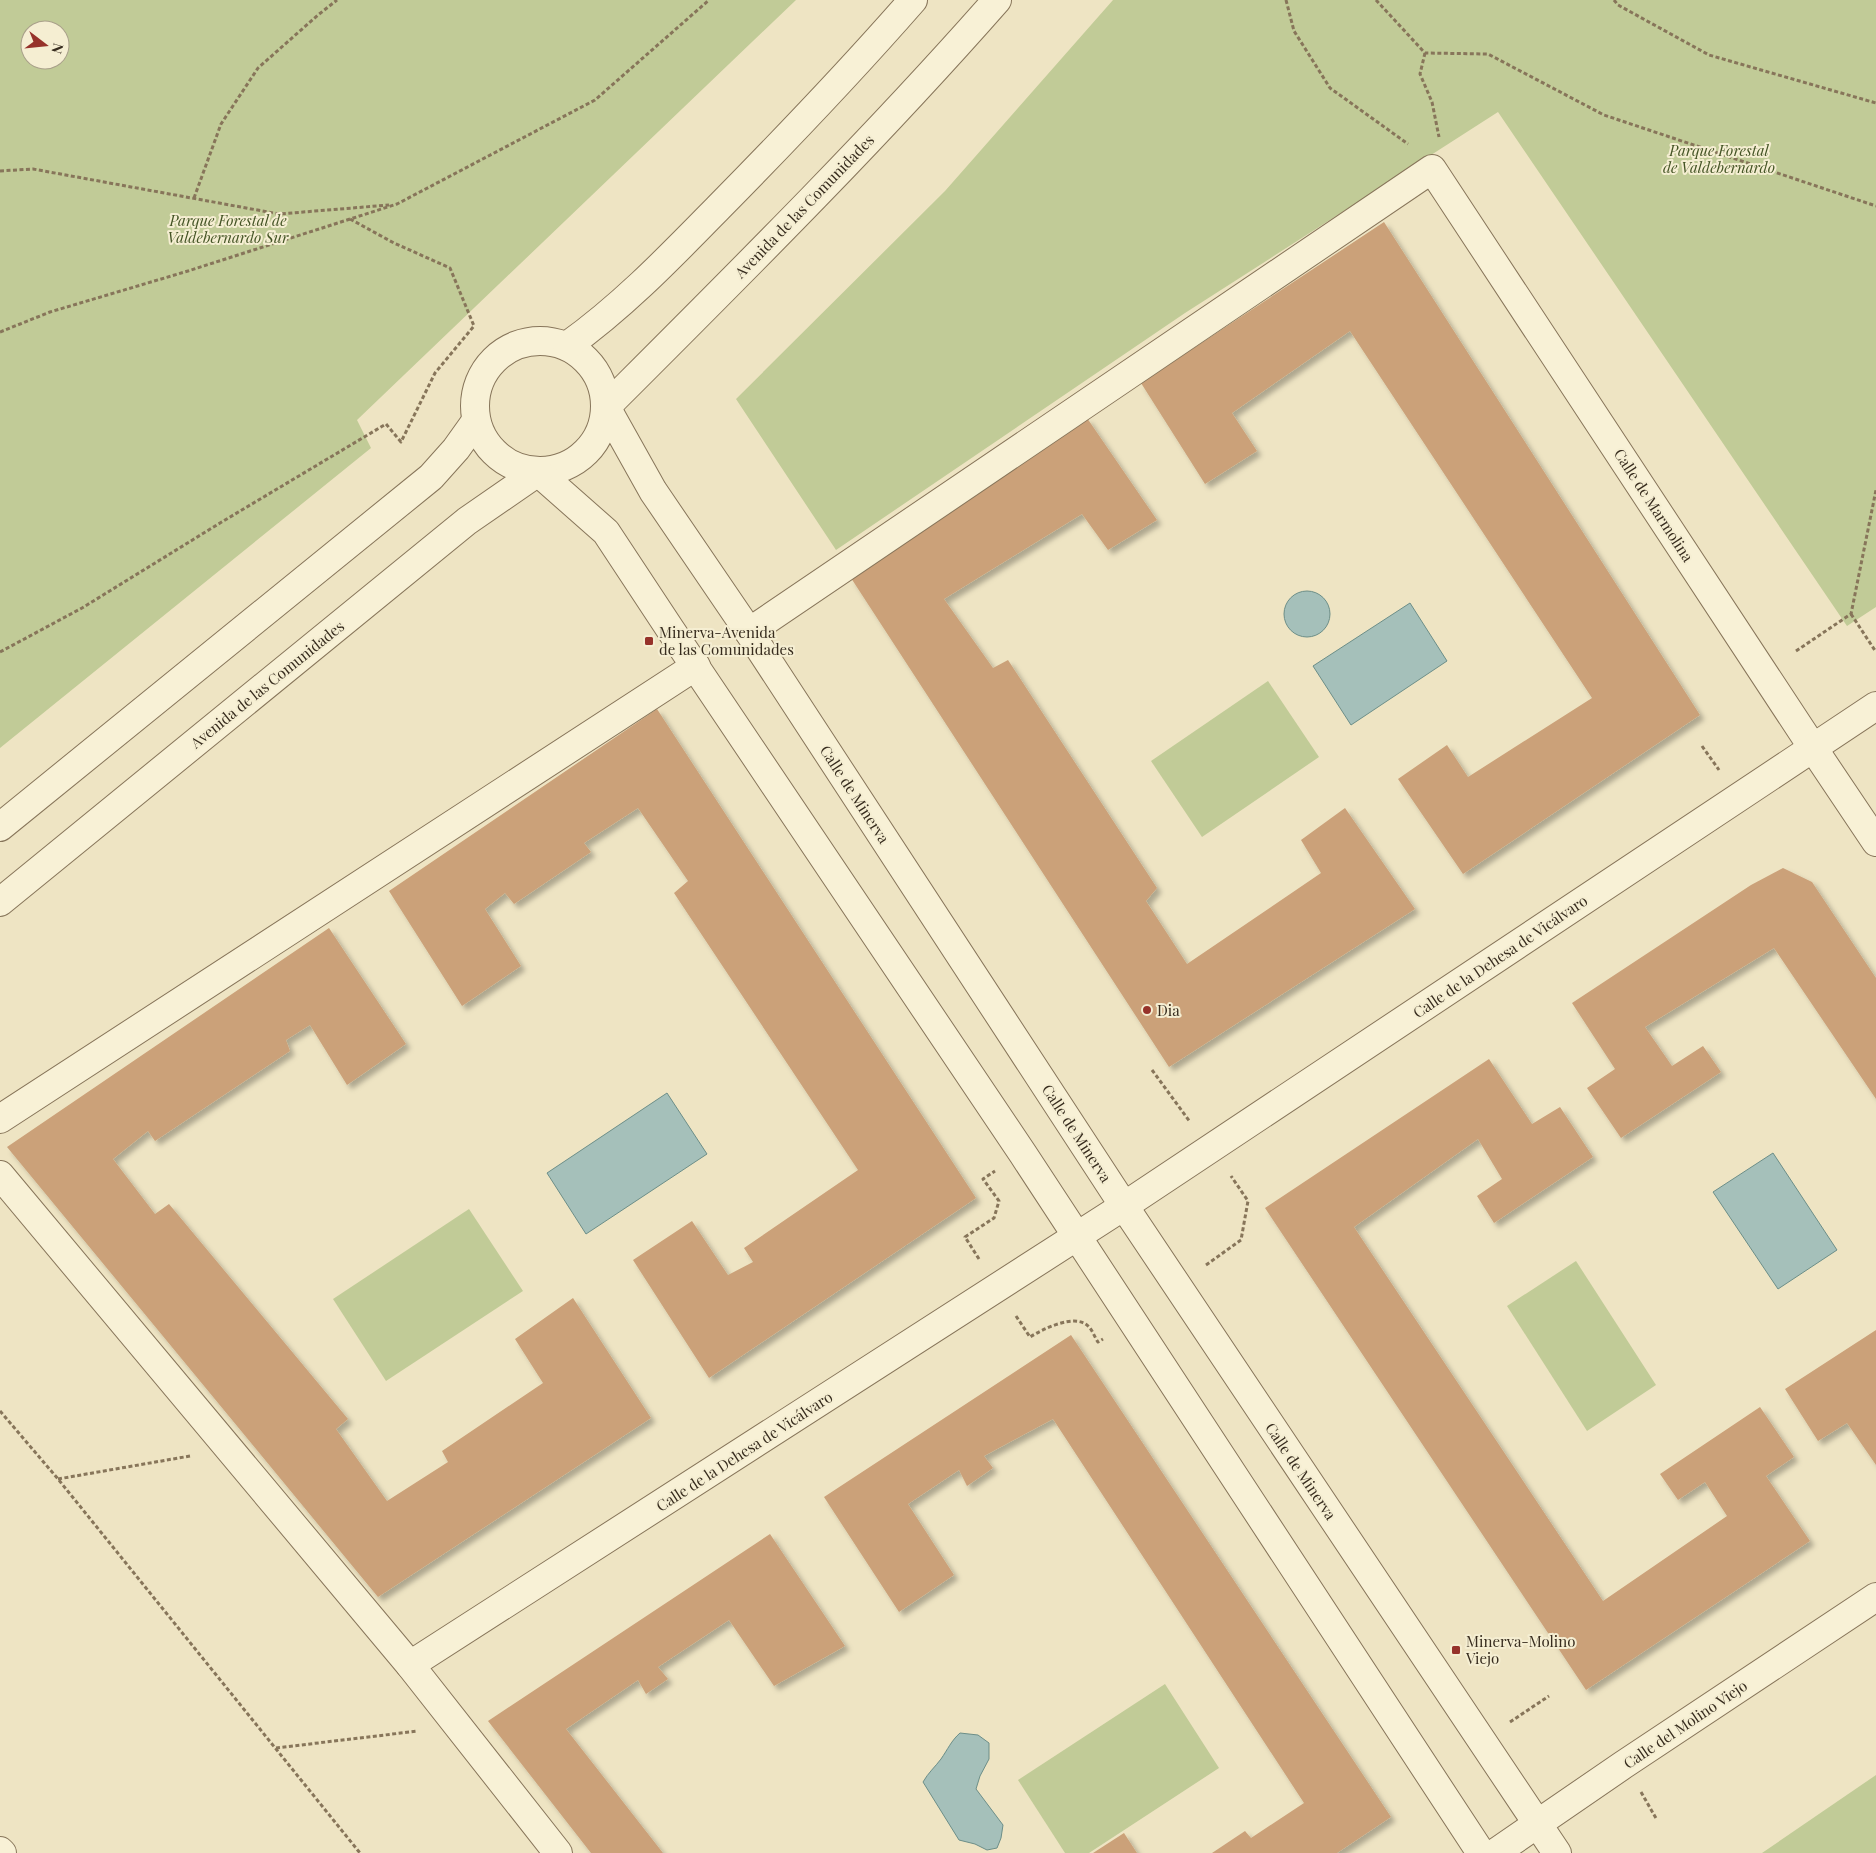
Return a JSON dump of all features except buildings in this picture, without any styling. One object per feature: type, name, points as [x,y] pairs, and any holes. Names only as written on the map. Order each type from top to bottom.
[{"type":"street","points":[[567,346],[597,325],[640,286],[858,63],[914,0]]},
{"type":"street","name":"Avenida de las Comunidades","points":[[606,408],[810,202],[921,86],[997,0]]},
{"type":"street","points":[[749,632],[1432,169]]},
{"type":"street","name":"Calle de Marmolina","points":[[1432,169],[1812,748],[1876,842]]},
{"type":"street","points":[[543,340],[567,346],[580,354],[595,372],[604,392],[606,408],[600,433],[585,454],[563,467],[538,472],[521,469],[506,462],[492,451],[482,437],[476,421],[475,397],[483,374],[498,355],[520,344],[543,340]]},
{"type":"street","name":"Calle de Minerva","points":[[606,408],[653,491],[749,632],[1124,1206],[1557,1853]]},
{"type":"street","points":[[0,827],[430,477],[456,449],[476,421]]},
{"type":"street","points":[[538,472],[606,532],[1018,1146],[1481,1853]]},
{"type":"street","name":"Avenida de las Comunidades","points":[[0,902],[467,521],[538,472]]},
{"type":"street","points":[[0,1119],[696,666]]},
{"type":"street","name":"Calle de la Dehesa de Vicálvaro","points":[[1124,1206],[1876,706]]},
{"type":"street","points":[[0,1175],[410,1665],[558,1853]]},
{"type":"street","points":[[1076,1236],[1124,1206]]},
{"type":"street","name":"Calle de la Dehesa de Vicálvaro","points":[[410,1665],[1076,1236]]},
{"type":"street","name":"Calle del Molino Viejo","points":[[1495,1853],[1876,1597]]},
{"type":"path","points":[[194,198],[221,124],[258,68],[337,0]]},
{"type":"path","points":[[0,332],[50,312],[188,271],[397,204],[595,100],[708,0]]},
{"type":"path","points":[[1286,0],[1294,31],[1330,88],[1417,151],[1432,169]]},
{"type":"path","points":[[1376,0],[1425,53],[1488,54],[1604,115],[1876,206]]},
{"type":"path","points":[[1614,0],[1618,5],[1709,55],[1876,103]]},
{"type":"path","points":[[1425,53],[1420,74],[1432,102],[1440,140],[1432,169]]},
{"type":"path","points":[[0,171],[33,169],[279,214],[397,204]]},
{"type":"path","points":[[0,652],[82,608],[386,424],[401,442],[435,373],[474,326],[450,268],[394,244],[350,219]]},
{"type":"path","points":[[1796,651],[1851,614],[1876,490]]},
{"type":"path","points":[[1851,614],[1876,652]]},
{"type":"path","points":[[1702,746],[1724,778]]},
{"type":"path","points":[[1152,1070],[1190,1122]]},
{"type":"path","points":[[982,1264],[965,1237],[994,1218],[999,1202],[983,1179],[1000,1168]]},
{"type":"path","points":[[1199,1270],[1241,1240],[1248,1201],[1226,1169]]},
{"type":"path","points":[[1014,1314],[1030,1337],[1042,1329],[1074,1320],[1088,1325],[1098,1342],[1105,1338]]},
{"type":"path","points":[[0,1411],[58,1479],[360,1853]]},
{"type":"path","points":[[58,1479],[230,1450]]},
{"type":"path","points":[[1506,1724],[1549,1696]]},
{"type":"path","points":[[275,1748],[459,1726]]},
{"type":"path","points":[[1639,1789],[1657,1820]]},
{"type":"green space","name":"Parque Forestal de Valdebernardo Sur","points":[[0,0],[796,0],[357,420],[371,448],[0,748]]},
{"type":"green space","name":"Parque Forestal de Valdebernardo","points":[[1113,0],[1876,0],[1876,607],[1847,626],[1498,112],[1185,313],[836,550],[736,399],[945,191]]},
{"type":"green space","points":[[1268,681],[1319,757],[1202,837],[1151,761]]},
{"type":"green space","points":[[469,1209],[523,1291],[386,1381],[333,1299]]},
{"type":"green space","points":[[1576,1261],[1656,1385],[1587,1431],[1507,1306]]},
{"type":"green space","points":[[1165,1684],[1219,1768],[1089,1853],[1065,1853],[1018,1780]]},
{"type":"green space","points":[[1876,1775],[1876,1853],[1762,1853]]},
{"type":"water","points":[[1303,591],[1311,591],[1320,595],[1326,601],[1330,614],[1326,627],[1320,633],[1311,637],[1303,637],[1294,633],[1288,627],[1284,618],[1284,610],[1288,601],[1294,595]]},
{"type":"water","points":[[1410,603],[1447,661],[1351,725],[1313,666]]},
{"type":"water","points":[[667,1093],[707,1154],[586,1234],[547,1173]]},
{"type":"water","points":[[1773,1153],[1837,1250],[1778,1289],[1713,1192]]},
{"type":"water","points":[[960,1733],[978,1735],[989,1743],[989,1759],[976,1789],[1003,1825],[997,1848],[987,1850],[975,1844],[959,1840],[923,1782]]},
{"type":"place","name":"Minerva-Avenida de las Comunidades","points":[[649,641]]},
{"type":"place","name":"Dia","points":[[1147,1010]]},
{"type":"place","name":"Minerva-Molino Viejo","points":[[1456,1650]]}]
